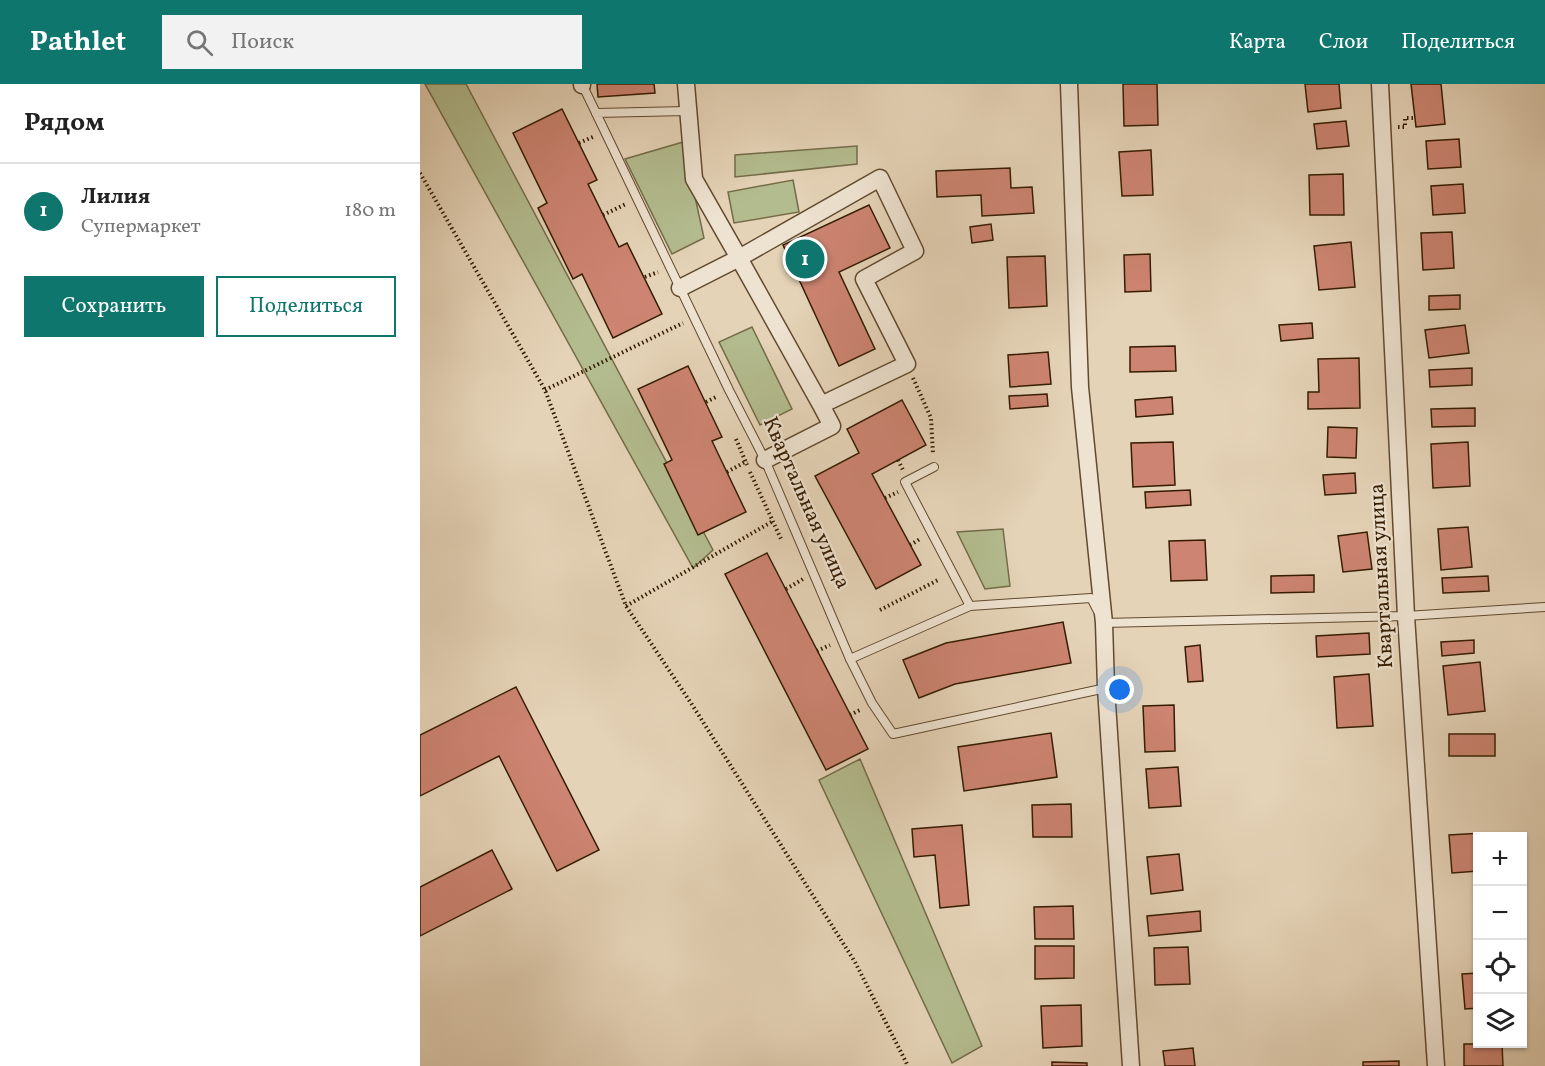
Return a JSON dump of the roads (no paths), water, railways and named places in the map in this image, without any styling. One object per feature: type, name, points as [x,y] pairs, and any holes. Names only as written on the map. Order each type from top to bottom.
[{"type":"street","points":[[686,84],[694,179],[832,426],[764,457]]},
{"type":"street","points":[[1069,84],[1080,387],[1104,622],[1106,688],[1131,1066]]},
{"type":"street","name":"Квартальная улица","points":[[1380,84],[1406,616],[1436,1066]]},
{"type":"street","points":[[680,288],[739,258],[880,178],[915,251],[864,279],[907,364],[821,405]]},
{"type":"lane","name":"Квартальная улица","points":[[582,84],[729,390],[764,457],[850,659],[872,703],[893,734],[1106,688]]},
{"type":"lane","points":[[596,113],[687,111]]},
{"type":"lane","points":[[934,467],[905,482],[970,606]]},
{"type":"lane","points":[[850,659],[970,606],[1091,598],[1104,622],[1406,616],[1545,607]]},
{"type":"place","name":"Лилия","points":[[805,259]]}]
